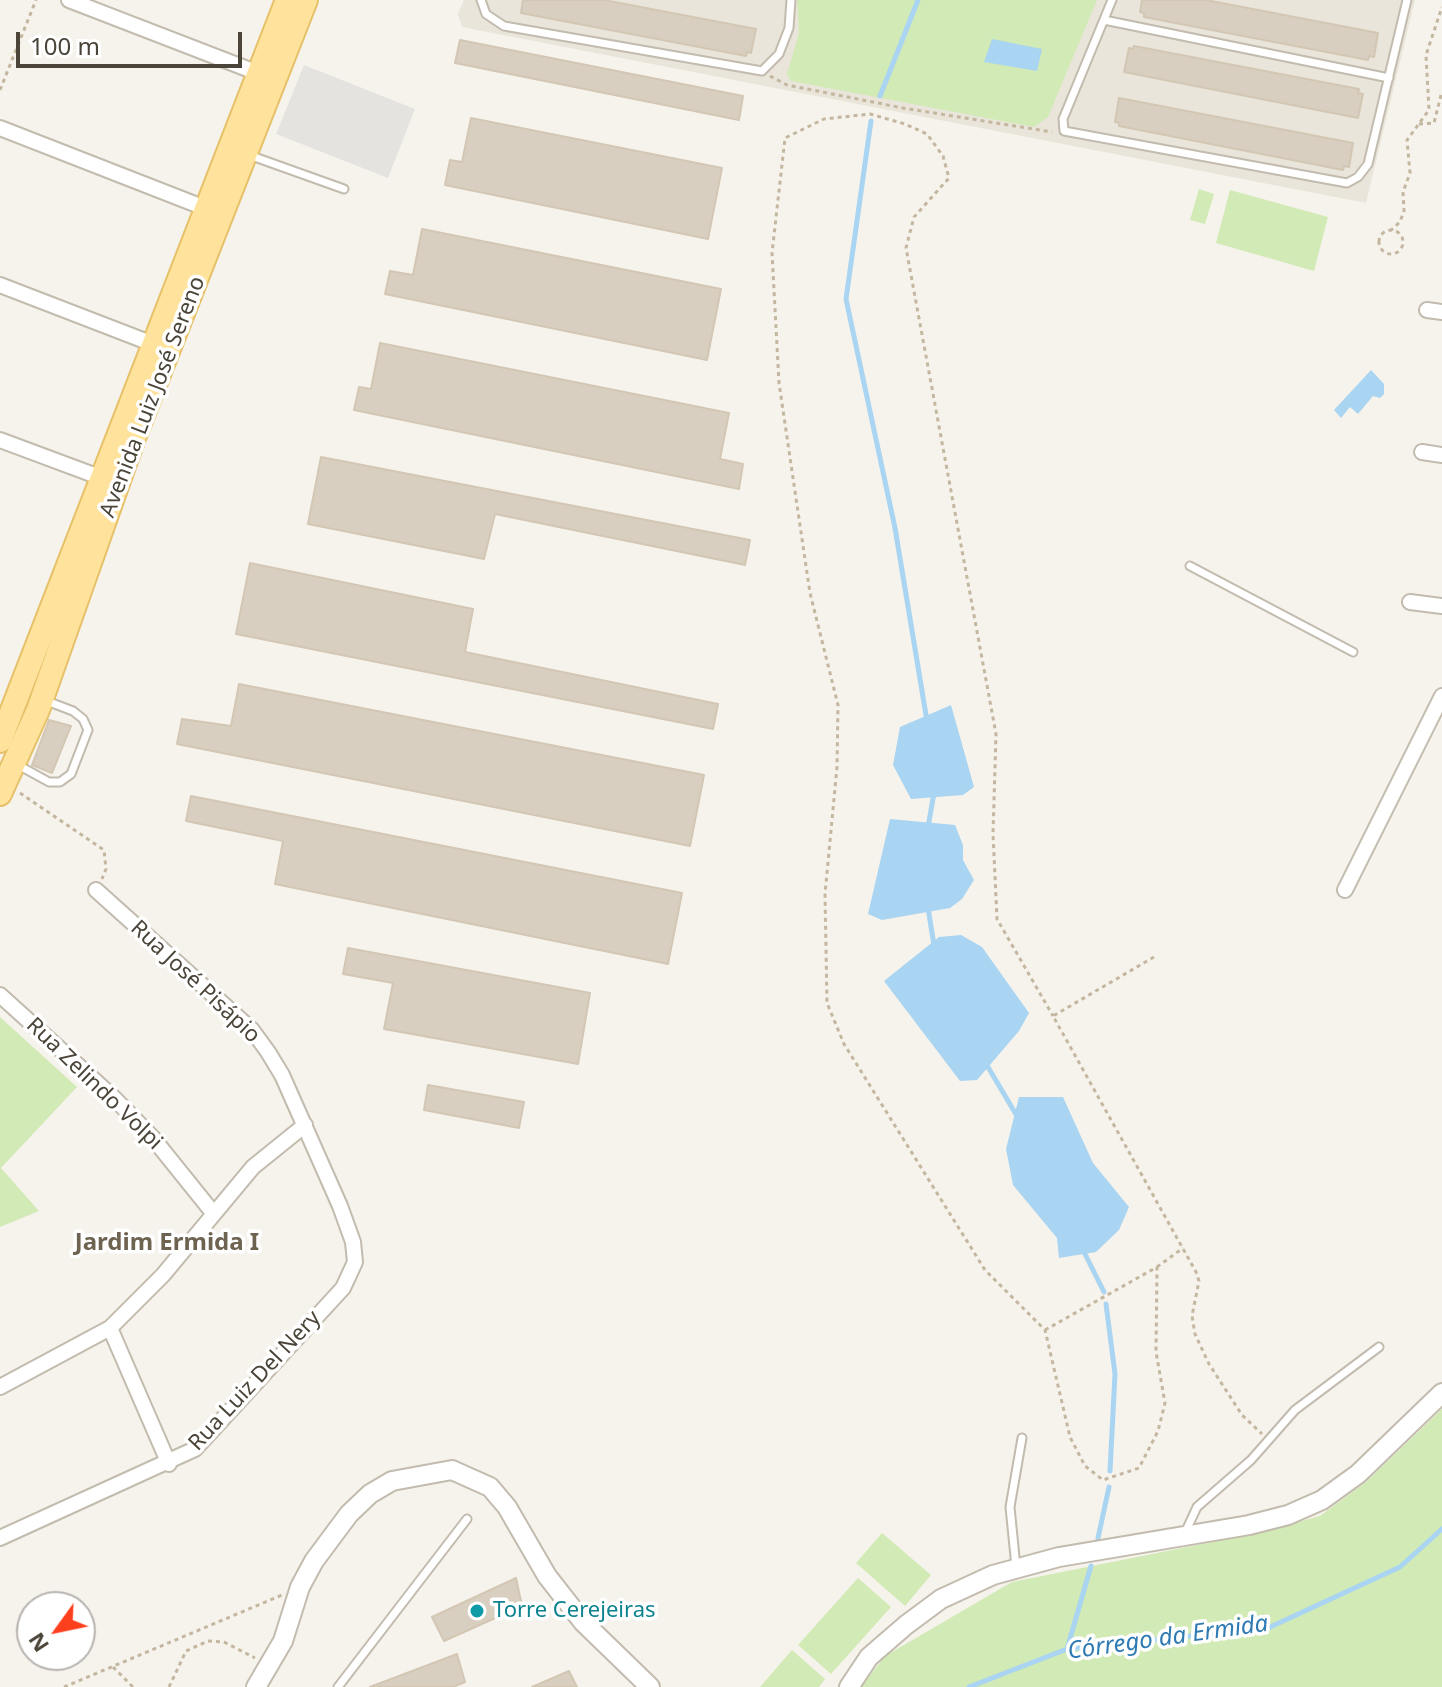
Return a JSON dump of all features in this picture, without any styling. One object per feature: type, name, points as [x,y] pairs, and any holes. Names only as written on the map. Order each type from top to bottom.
[{"type":"main road","name":"Avenida Luiz José Sereno","points":[[0,741],[287,0]]},
{"type":"main road","name":"Avenida Luiz José Sereno","points":[[7,781],[40,704],[134,438],[306,0]]},
{"type":"main road","points":[[16,701],[40,704]]},
{"type":"street","points":[[69,0],[258,73]]},
{"type":"street","points":[[0,128],[205,208]]},
{"type":"street","points":[[0,285],[153,344]]},
{"type":"street","points":[[0,440],[102,478]]},
{"type":"street","points":[[1422,452],[1442,455]]},
{"type":"street","points":[[1410,602],[1442,606]]},
{"type":"street","points":[[1345,890],[1442,696]]},
{"type":"street","name":"Rua José Pisápio","points":[[96,890],[252,1030],[282,1075],[305,1125]]},
{"type":"street","name":"Rua Zelindo Volpi","points":[[0,995],[115,1099],[152,1137],[214,1214]]},
{"type":"street","points":[[0,1387],[110,1328],[163,1275],[253,1167],[305,1125]]},
{"type":"street","name":"Rua Luiz Del Nery","points":[[0,1538],[169,1464],[195,1449],[343,1288],[354,1271],[353,1242],[305,1125]]},
{"type":"street","points":[[110,1328],[169,1464]]},
{"type":"street","points":[[849,1687],[869,1657],[941,1599],[1016,1567],[1262,1522],[1322,1500],[1358,1474],[1442,1393]]},
{"type":"street","points":[[256,1687],[283,1641],[300,1587],[314,1561],[349,1514],[370,1494],[392,1481],[452,1470],[490,1487],[507,1507],[547,1576],[583,1622],[650,1687]]},
{"type":"lane","points":[[481,0],[486,14],[504,26],[762,71],[779,54],[789,28],[791,0]]},
{"type":"lane","points":[[1112,0],[1063,119],[1064,131],[1347,183],[1358,177],[1368,164],[1407,0]]},
{"type":"lane","points":[[1104,20],[1389,78]]},
{"type":"lane","points":[[246,155],[344,189]]},
{"type":"lane","points":[[1190,566],[1353,652]]},
{"type":"lane","points":[[7,781],[60,782],[71,774],[88,730],[83,719],[73,711],[40,704]]},
{"type":"lane","points":[[1183,1537],[1197,1507],[1251,1460],[1295,1410],[1379,1347]]},
{"type":"lane","points":[[1016,1567],[1010,1507],[1022,1438]]},
{"type":"lane","points":[[338,1687],[467,1519]]},
{"type":"path","points":[[0,90],[36,0]]},
{"type":"path","points":[[1390,231],[1402,238],[1403,245],[1395,254],[1388,254],[1380,245],[1383,234],[1400,222],[1404,211],[1403,192],[1410,173],[1407,140],[1429,110],[1431,86],[1426,55],[1442,7]]},
{"type":"path","points":[[762,71],[787,85],[889,106],[1047,133],[1064,131]]},
{"type":"path","points":[[1419,124],[1434,123],[1442,91]]},
{"type":"path","points":[[1157,1267],[1156,1352],[1165,1403],[1158,1431],[1139,1468],[1103,1480],[1085,1466],[1070,1437],[1045,1330],[985,1270],[844,1044],[827,1003],[825,894],[837,767],[838,705],[810,593],[779,383],[772,253],[785,138],[824,119],[870,114],[905,124],[927,134],[943,156],[949,178],[914,217],[906,248],[996,734],[993,834],[997,919],[1199,1281],[1192,1316],[1195,1334],[1242,1415],[1268,1439]]},
{"type":"path","points":[[7,781],[104,850],[106,869],[96,890]]},
{"type":"path","points":[[1053,1016],[1154,957]]},
{"type":"path","points":[[1045,1330],[1157,1267],[1183,1248]]},
{"type":"path","points":[[64,1687],[300,1587]]},
{"type":"path","points":[[169,1687],[186,1651],[208,1641],[224,1642],[269,1666]]},
{"type":"path","points":[[113,1667],[133,1687]]},
{"type":"shaded area","points":[[464,0],[1415,0],[1366,203],[462,27],[458,14]]},
{"type":"shaded area","points":[[304,65],[415,109],[388,178],[276,134]]},
{"type":"green space","points":[[797,0],[1097,0],[1048,117],[1034,127],[791,81],[787,74],[799,33]]},
{"type":"green space","points":[[1199,189],[1214,194],[1205,224],[1190,220]]},
{"type":"green space","points":[[1230,190],[1328,217],[1314,271],[1216,243]]},
{"type":"green space","points":[[0,1017],[77,1087],[1,1168],[39,1211],[0,1227]]},
{"type":"green space","points":[[1442,1409],[1442,1687],[861,1687],[885,1656],[1012,1582],[1257,1533],[1320,1516],[1366,1482]]},
{"type":"green space","points":[[882,1533],[931,1575],[905,1606],[856,1563]]},
{"type":"green space","points":[[858,1578],[891,1607],[831,1674],[798,1645]]},
{"type":"green space","points":[[792,1650],[825,1679],[819,1687],[760,1687]]},
{"type":"water","points":[[992,39],[1042,49],[1037,71],[984,62]]},
{"type":"water","points":[[1371,370],[1384,384],[1384,394],[1380,398],[1373,396],[1358,414],[1350,407],[1341,418],[1334,410]]},
{"type":"water","points":[[951,705],[974,787],[963,795],[911,799],[893,765],[900,727]]},
{"type":"water","points":[[890,819],[955,825],[963,845],[963,860],[974,880],[962,899],[950,908],[882,920],[868,914]]},
{"type":"water","points":[[961,935],[982,947],[1029,1013],[1019,1031],[977,1080],[960,1081],[884,981],[939,937]]},
{"type":"water","points":[[1019,1097],[1063,1097],[1093,1163],[1129,1207],[1119,1230],[1096,1252],[1059,1258],[1057,1238],[1013,1185],[1006,1149]]},
{"type":"building","points":[[523,0],[604,0],[756,29],[751,53],[747,52],[746,56],[521,13]]},
{"type":"building","points":[[1142,0],[1206,0],[1378,33],[1374,57],[1369,56],[1368,60],[1144,17],[1144,13],[1140,12]]},
{"type":"building","points":[[460,40],[743,96],[739,120],[455,63]]},
{"type":"building","points":[[1134,46],[1359,89],[1358,93],[1363,94],[1358,118],[1124,72],[1129,48],[1133,49]]},
{"type":"building","points":[[1119,98],[1353,143],[1349,167],[1344,166],[1343,170],[1119,126],[1115,122]]},
{"type":"building","points":[[471,118],[722,168],[708,239],[445,185],[450,160],[462,162]]},
{"type":"building","points":[[422,229],[721,289],[707,360],[385,294],[390,271],[413,275]]},
{"type":"building","points":[[380,343],[729,413],[720,459],[743,464],[739,489],[354,410],[359,387],[371,389]]},
{"type":"building","points":[[321,457],[750,540],[745,565],[495,514],[484,559],[308,524]]},
{"type":"building","points":[[250,563],[473,609],[465,652],[718,704],[713,729],[236,634]]},
{"type":"building","points":[[239,684],[704,775],[690,846],[177,744],[182,719],[231,726]]},
{"type":"building","points":[[49,720],[71,726],[52,773],[32,765]]},
{"type":"building","points":[[191,796],[682,893],[668,964],[275,884],[283,841],[186,821]]},
{"type":"building","points":[[348,948],[590,993],[578,1064],[384,1029],[393,983],[343,974]]},
{"type":"building","points":[[428,1085],[524,1102],[519,1128],[424,1110]]},
{"type":"building","name":"Torre Cerejeiras","points":[[516,1578],[522,1606],[444,1641],[432,1617]]},
{"type":"building","points":[[457,1654],[465,1682],[453,1687],[370,1687]]},
{"type":"building","points":[[569,1671],[577,1687],[532,1687]]},
{"type":"waterway","points":[[880,96],[918,0]]},
{"type":"waterway","points":[[871,121],[846,299],[895,528],[927,721]]},
{"type":"waterway","points":[[928,827],[934,793]]},
{"type":"waterway","points":[[928,908],[934,945]]},
{"type":"waterway","points":[[985,1062],[1017,1116]]},
{"type":"waterway","points":[[1083,1250],[1104,1292]]},
{"type":"waterway","points":[[1106,1304],[1115,1374],[1110,1471]]},
{"type":"waterway","points":[[1098,1538],[1109,1487]]},
{"type":"waterway","name":"Córrego da Ermida","points":[[969,1687],[1067,1649],[1268,1628],[1400,1567],[1442,1529]]},
{"type":"waterway","points":[[1067,1649],[1091,1566]]},
{"type":"place","name":"Torre Cerejeiras","points":[[477,1611]]},
{"type":"district","name":"Jardim Ermida I","points":[[167,1243]]}]
